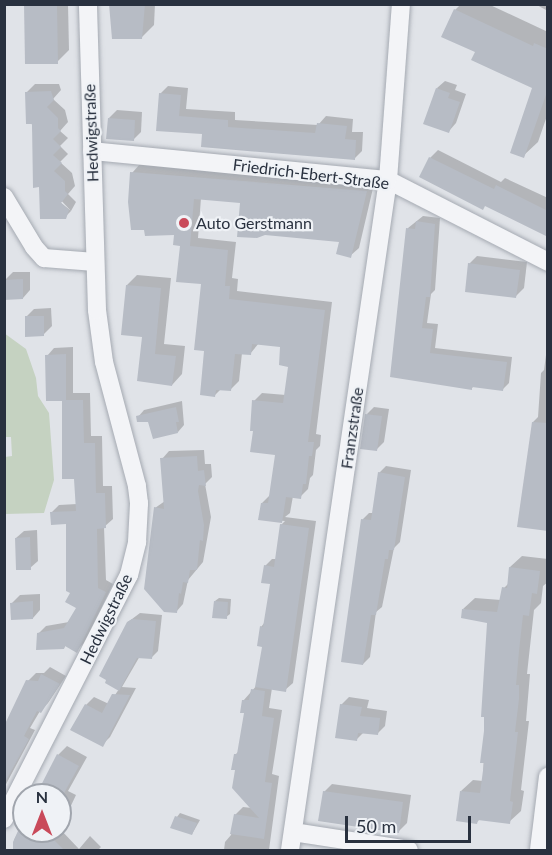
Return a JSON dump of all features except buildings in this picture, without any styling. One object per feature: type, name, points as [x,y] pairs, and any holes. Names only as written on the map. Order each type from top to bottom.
[{"type":"street","name":"Hedwigstraße","points":[[4,819],[129,575],[137,542],[139,503],[137,486],[104,362],[97,310],[87,4]]},
{"type":"street","name":"Franzstraße","points":[[290,850],[388,180],[401,4]]},
{"type":"street","name":"Friedrich-Ebert-Straße","points":[[92,151],[388,180],[548,262]]},
{"type":"street","points":[[4,197],[34,247],[44,258],[95,262]]},
{"type":"street","points":[[539,850],[548,777]]},
{"type":"street","points":[[293,832],[410,850]]},
{"type":"green space","points":[[4,333],[26,349],[36,378],[38,396],[49,413],[54,480],[44,513],[5,514],[5,457],[12,456],[11,437],[5,437]]},
{"type":"place","name":"Auto Gerstmann","points":[[184,223]]}]
